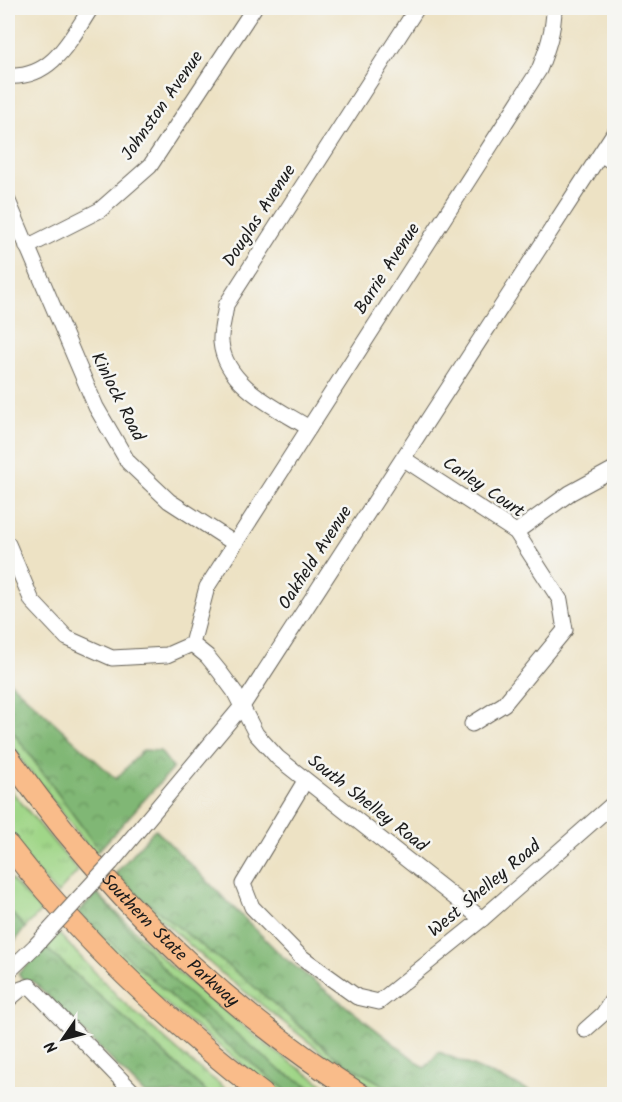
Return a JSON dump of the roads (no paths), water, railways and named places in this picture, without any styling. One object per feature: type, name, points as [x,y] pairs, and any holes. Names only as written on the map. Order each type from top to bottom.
[{"type":"highway","name":"Southern State Parkway","points":[[8,756],[66,834],[154,930],[253,1019],[360,1095]]},
{"type":"highway","points":[[8,845],[26,869],[117,969],[208,1053],[263,1095]]},
{"type":"street","points":[[8,76],[31,74],[50,63],[65,48],[91,8]]},
{"type":"street","name":"Johnston Avenue","points":[[27,247],[100,210],[150,166],[254,8]]},
{"type":"street","name":"Douglas Avenue","points":[[309,428],[248,389],[228,366],[220,342],[226,305],[417,8]]},
{"type":"street","name":"Barrie Avenue","points":[[234,543],[539,70],[548,46],[554,8]]},
{"type":"street","name":"Oakfield Avenue","points":[[8,972],[111,863],[243,705],[615,133]]},
{"type":"street","points":[[601,154],[615,163]]},
{"type":"street","name":"Kinlock Road","points":[[8,201],[96,407],[128,462],[169,501],[234,543]]},
{"type":"street","name":"Carley Court","points":[[404,459],[516,532],[560,600],[565,630],[504,705],[472,724]]},
{"type":"street","points":[[516,532],[570,493],[615,469]]},
{"type":"street","points":[[192,644],[207,587],[234,543]]},
{"type":"street","points":[[8,544],[32,602],[67,639],[112,657],[167,655],[192,644]]},
{"type":"street","points":[[192,644],[207,656],[243,705]]},
{"type":"street","name":"South Shelley Road","points":[[243,705],[262,742],[305,781],[482,919]]},
{"type":"street","name":"West Shelley Road","points":[[305,781],[243,884],[252,907],[300,956],[357,997],[379,1002],[482,919],[615,803]]},
{"type":"street","points":[[8,1000],[21,989],[30,986],[135,1095]]},
{"type":"street","points":[[585,1030],[603,1014],[615,997]]}]
